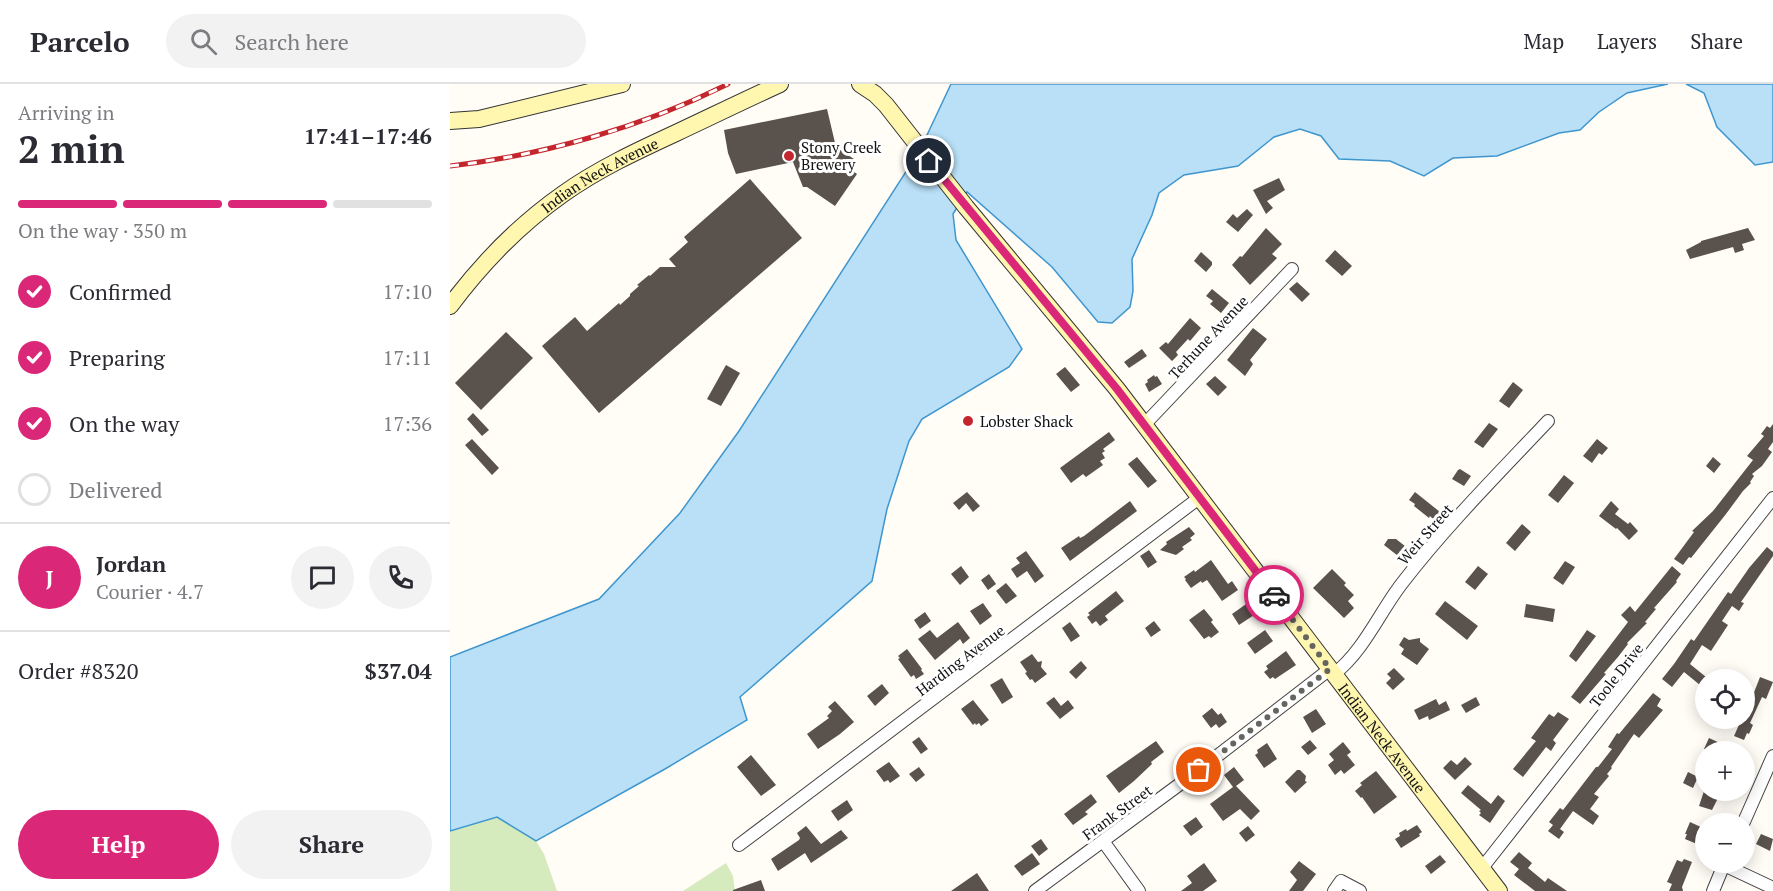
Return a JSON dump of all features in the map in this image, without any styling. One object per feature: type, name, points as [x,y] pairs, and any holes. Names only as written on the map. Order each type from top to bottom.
[{"type":"street","points":[[450,122],[479,119],[622,84]]},
{"type":"street","name":"Indian Neck Avenue","points":[[450,306],[496,250],[563,194],[631,154],[780,84]]},
{"type":"street","name":"Indian Neck Avenue","points":[[860,84],[875,94],[1095,363],[1499,891]]},
{"type":"street","name":"Terhune Avenue","points":[[1144,425],[1292,269]]},
{"type":"street","name":"Weir Street","points":[[1332,671],[1349,660],[1389,600],[1431,547],[1548,421]]},
{"type":"street","name":"Harding Avenue","points":[[740,845],[1199,498]]},
{"type":"street","name":"Toole Drive","points":[[1482,868],[1773,498]]},
{"type":"street","name":"Frank Street","points":[[1035,891],[1332,671]]},
{"type":"street","points":[[1748,813],[1773,756]]},
{"type":"street","points":[[1103,842],[1139,891]]},
{"type":"street","points":[[1713,891],[1721,873]]},
{"type":"street","points":[[1743,873],[1773,888]]},
{"type":"street","points":[[1338,886],[1360,891]]},
{"type":"green space","points":[[497,817],[536,841],[544,854],[557,891],[450,891],[450,831]]},
{"type":"green space","points":[[726,863],[733,876],[735,891],[683,891]]},
{"type":"water","points":[[951,84],[1668,84],[1627,93],[1599,112],[1580,130],[1559,133],[1497,156],[1453,158],[1424,176],[1390,161],[1339,159],[1321,136],[1300,129],[1274,137],[1238,166],[1184,175],[1159,193],[1152,215],[1132,259],[1133,291],[1130,307],[1112,323],[1098,322],[1052,267],[967,192],[953,214],[956,240],[1022,349],[1009,367],[922,419],[909,441],[887,509],[872,581],[740,697],[747,720],[665,769],[536,841],[497,817],[450,831],[450,657],[599,599],[680,513],[739,431],[920,150]]},
{"type":"water","points":[[1686,84],[1773,84],[1773,162],[1755,165],[1717,127],[1704,93]]},
{"type":"building","name":"Stony Creek Brewery","points":[[827,109],[836,147],[854,159],[849,168],[857,174],[835,206],[807,187],[803,187],[793,162],[736,174],[728,153],[724,130]]},
{"type":"building","points":[[1279,178],[1285,190],[1267,201],[1273,208],[1266,214],[1253,190]]},
{"type":"building","points":[[750,179],[802,238],[599,413],[542,346],[575,317],[587,331],[619,303],[620,305],[639,286],[637,285],[660,267],[676,267],[669,259],[688,242],[684,237]]},
{"type":"building","points":[[1247,209],[1253,215],[1238,232],[1226,222],[1233,214],[1237,218]]},
{"type":"building","points":[[1266,228],[1282,244],[1272,254],[1277,258],[1250,285],[1232,265],[1240,256],[1242,257]]},
{"type":"building","points":[[1748,228],[1755,240],[1742,244],[1744,250],[1735,253],[1733,247],[1690,259],[1686,250],[1701,241]]},
{"type":"building","points":[[1335,250],[1352,266],[1342,276],[1325,261]]},
{"type":"building","points":[[1201,252],[1212,262],[1206,272],[1194,261]]},
{"type":"building","points":[[1297,282],[1310,294],[1302,302],[1289,289]]},
{"type":"building","points":[[1212,289],[1229,303],[1221,313],[1210,304],[1213,301],[1206,296]]},
{"type":"building","points":[[1190,318],[1201,328],[1176,352],[1178,355],[1172,361],[1159,348],[1166,342],[1168,344]]},
{"type":"building","points":[[1253,328],[1267,339],[1250,360],[1253,364],[1245,376],[1227,360]]},
{"type":"building","points":[[506,332],[533,358],[481,410],[455,383]]},
{"type":"building","points":[[1142,349],[1147,356],[1129,368],[1124,362]]},
{"type":"building","points":[[726,365],[740,373],[721,406],[707,399]]},
{"type":"building","points":[[1065,367],[1080,385],[1071,392],[1056,374]]},
{"type":"building","points":[[1154,375],[1162,384],[1149,392],[1145,384]]},
{"type":"building","points":[[1215,376],[1227,387],[1218,396],[1206,384]]},
{"type":"building","points":[[1513,382],[1523,390],[1509,408],[1499,401]]},
{"type":"building","points":[[473,413],[489,430],[482,436],[467,419]]},
{"type":"building","points":[[1489,423],[1498,429],[1483,448],[1474,442]]},
{"type":"building","points":[[1773,424],[1773,442],[1768,449],[1772,452],[1762,466],[1752,474],[1754,476],[1751,483],[1691,558],[1689,557],[1683,565],[1674,559],[1694,532],[1692,531],[1713,511],[1753,460],[1747,456],[1764,436],[1761,434],[1767,426],[1770,428]]},
{"type":"building","points":[[1109,432],[1115,440],[1103,449],[1105,451],[1102,453],[1105,458],[1100,461],[1103,465],[1086,477],[1083,474],[1071,483],[1060,468]]},
{"type":"building","points":[[472,439],[499,468],[492,475],[465,445]]},
{"type":"building","points":[[1597,439],[1608,448],[1602,455],[1599,453],[1592,463],[1583,456]]},
{"type":"building","points":[[1137,457],[1157,481],[1148,488],[1128,464]]},
{"type":"building","points":[[1713,457],[1721,464],[1714,473],[1706,466]]},
{"type":"building","points":[[1460,469],[1471,476],[1464,486],[1452,479]]},
{"type":"building","points":[[1564,475],[1574,483],[1558,503],[1548,495]]},
{"type":"building","points":[[967,492],[980,506],[973,512],[966,503],[959,510],[953,503]]},
{"type":"building","points":[[1415,492],[1440,512],[1434,520],[1409,500]]},
{"type":"building","points":[[1130,501],[1137,511],[1070,561],[1061,548],[1079,536],[1080,538],[1084,536]]},
{"type":"building","points":[[1611,501],[1619,509],[1615,514],[1628,524],[1630,522],[1638,531],[1629,540],[1617,528],[1599,516]]},
{"type":"building","points":[[1522,524],[1531,532],[1515,551],[1506,543]]},
{"type":"building","points":[[1189,527],[1195,534],[1190,538],[1192,540],[1182,547],[1184,549],[1176,555],[1160,550],[1167,544],[1166,542]]},
{"type":"building","points":[[1388,539],[1396,539],[1410,550],[1402,559],[1384,545]]},
{"type":"building","points":[[1767,547],[1773,552],[1773,556],[1741,602],[1744,603],[1739,611],[1732,606],[1722,621],[1728,625],[1711,651],[1702,645],[1690,664],[1696,669],[1695,681],[1684,672],[1672,687],[1662,679],[1691,639],[1694,641],[1728,592],[1731,594]]},
{"type":"building","points":[[1149,550],[1157,562],[1148,568],[1140,556]]},
{"type":"building","points":[[1026,551],[1044,576],[1035,583],[1027,571],[1017,578],[1011,569],[1020,563],[1016,558]]},
{"type":"building","points":[[1211,560],[1228,584],[1232,581],[1238,590],[1222,601],[1207,580],[1191,588],[1184,577]]},
{"type":"building","points":[[1565,561],[1575,567],[1563,585],[1553,578]]},
{"type":"building","points":[[961,566],[969,577],[960,585],[951,574]]},
{"type":"building","points":[[1478,566],[1488,574],[1475,590],[1465,582]]},
{"type":"building","points":[[1672,566],[1681,574],[1677,582],[1654,608],[1656,609],[1645,622],[1647,623],[1627,643],[1604,673],[1606,674],[1580,704],[1571,697],[1628,622],[1621,615],[1630,606],[1635,612]]},
{"type":"building","points":[[1332,569],[1354,595],[1348,601],[1354,608],[1344,618],[1313,588]]},
{"type":"building","points":[[989,574],[996,584],[988,590],[981,580]]},
{"type":"building","points":[[1006,583],[1017,596],[1006,604],[996,591]]},
{"type":"building","points":[[1116,591],[1124,601],[1105,616],[1108,620],[1100,626],[1096,621],[1092,624],[1087,617],[1090,615],[1088,613]]},
{"type":"building","points":[[1445,601],[1478,626],[1467,640],[1435,614]]},
{"type":"building","points":[[1249,602],[1257,613],[1239,625],[1232,614]]},
{"type":"building","points":[[983,603],[992,616],[980,625],[970,611]]},
{"type":"building","points":[[1526,604],[1555,609],[1553,622],[1524,617]]},
{"type":"building","points":[[1204,609],[1219,632],[1211,638],[1209,636],[1204,639],[1189,620]]},
{"type":"building","points":[[925,612],[931,621],[920,629],[914,620]]},
{"type":"building","points":[[1154,621],[1161,630],[1151,637],[1145,628]]},
{"type":"building","points":[[958,622],[970,638],[963,644],[960,639],[935,660],[918,639],[930,630],[937,638]]},
{"type":"building","points":[[1070,622],[1080,636],[1071,642],[1062,628]]},
{"type":"building","points":[[1265,630],[1273,641],[1255,654],[1247,643]]},
{"type":"building","points":[[1587,630],[1596,636],[1576,662],[1569,656]]},
{"type":"building","points":[[1404,637],[1409,640],[1420,638],[1420,642],[1429,649],[1417,665],[1401,654],[1404,649],[1399,645]]},
{"type":"building","points":[[907,649],[924,674],[916,679],[914,675],[911,677],[898,659],[900,658],[898,656]]},
{"type":"building","points":[[1286,651],[1296,665],[1275,679],[1273,677],[1270,679],[1264,672],[1268,669],[1266,666]]},
{"type":"building","points":[[1032,654],[1038,662],[1042,661],[1041,667],[1047,674],[1035,683],[1025,673],[1027,672],[1020,662]]},
{"type":"building","points":[[1081,661],[1087,668],[1076,679],[1069,672]]},
{"type":"building","points":[[1394,668],[1405,679],[1393,690],[1386,683],[1391,678],[1387,674]]},
{"type":"building","points":[[1760,677],[1773,682],[1766,699],[1762,697],[1755,712],[1755,690]]},
{"type":"building","points":[[1002,678],[1013,697],[1002,704],[990,685]]},
{"type":"building","points":[[882,684],[889,693],[875,706],[867,696]]},
{"type":"building","points":[[1653,693],[1661,699],[1657,706],[1663,710],[1639,738],[1634,734],[1611,767],[1607,774],[1609,776],[1594,794],[1599,797],[1590,809],[1599,816],[1593,825],[1573,811],[1560,829],[1564,832],[1559,839],[1548,831],[1553,825],[1549,822],[1560,808],[1563,810],[1598,767],[1612,749],[1608,747],[1617,733],[1619,734]]},
{"type":"building","points":[[1054,697],[1061,706],[1068,700],[1074,708],[1060,719],[1046,703]]},
{"type":"building","points":[[1476,697],[1480,705],[1466,713],[1461,705]]},
{"type":"building","points":[[1436,699],[1439,705],[1446,701],[1450,710],[1429,720],[1428,716],[1419,720],[1414,710]]},
{"type":"building","points":[[973,700],[989,720],[981,726],[979,723],[973,725],[961,709]]},
{"type":"building","points":[[835,701],[854,722],[818,749],[807,734],[829,718],[827,716],[832,711],[828,707]]},
{"type":"building","points":[[1212,708],[1218,715],[1221,713],[1227,722],[1219,728],[1216,724],[1211,728],[1202,716]]},
{"type":"building","points":[[1316,709],[1326,724],[1312,733],[1303,717]]},
{"type":"building","points":[[1558,712],[1569,719],[1553,740],[1556,743],[1551,751],[1546,747],[1523,777],[1513,769],[1536,741],[1531,738],[1549,714],[1554,717]]},
{"type":"building","points":[[1737,729],[1751,729],[1744,740],[1734,736]]},
{"type":"building","points":[[919,737],[928,749],[921,754],[912,742]]},
{"type":"building","points":[[1310,740],[1317,748],[1308,755],[1301,747]]},
{"type":"building","points":[[1156,741],[1164,752],[1119,793],[1106,776]]},
{"type":"building","points":[[1343,742],[1351,752],[1347,755],[1355,765],[1344,774],[1341,770],[1335,775],[1328,765],[1334,760],[1329,754]]},
{"type":"building","points":[[1267,743],[1277,759],[1264,768],[1255,755],[1258,753],[1257,750]]},
{"type":"building","points":[[751,755],[776,785],[761,796],[737,767]]},
{"type":"building","points":[[1465,757],[1472,764],[1455,780],[1443,768],[1451,760],[1457,765]]},
{"type":"building","points":[[889,762],[900,776],[890,783],[888,780],[884,782],[876,771]]},
{"type":"building","points":[[919,767],[925,775],[916,782],[909,774]]},
{"type":"building","points":[[1234,767],[1244,780],[1236,786],[1260,811],[1251,820],[1240,809],[1223,821],[1210,804],[1233,787],[1224,775]]},
{"type":"building","points":[[1297,770],[1306,776],[1305,781],[1307,782],[1295,793],[1285,782]]},
{"type":"building","points":[[1376,771],[1397,797],[1374,814],[1355,791],[1362,785],[1360,783]]},
{"type":"building","points":[[1688,772],[1695,776],[1693,788],[1683,783]]},
{"type":"building","points":[[1468,785],[1491,804],[1498,795],[1505,801],[1490,823],[1479,815],[1481,810],[1461,793]]},
{"type":"building","points":[[1091,794],[1097,802],[1085,812],[1088,814],[1073,825],[1064,814]]},
{"type":"building","points":[[847,800],[853,810],[838,821],[831,811]]},
{"type":"building","points":[[1701,801],[1716,801],[1712,810],[1699,806]]},
{"type":"building","points":[[1196,817],[1203,827],[1191,836],[1183,826]]},
{"type":"building","points":[[1690,822],[1695,824],[1695,843],[1685,839],[1687,834],[1685,834]]},
{"type":"building","points":[[1417,825],[1422,832],[1420,836],[1401,848],[1395,839],[1400,836],[1399,833]]},
{"type":"building","points":[[806,826],[821,844],[841,830],[848,838],[811,863],[805,853],[778,871],[771,859],[799,840],[797,833]]},
{"type":"building","points":[[1248,826],[1255,835],[1246,842],[1239,833]]},
{"type":"building","points":[[1761,834],[1773,839],[1770,851],[1756,844]]},
{"type":"building","points":[[1041,839],[1048,849],[1039,856],[1031,846]]},
{"type":"building","points":[[1519,852],[1532,863],[1528,868],[1545,882],[1548,878],[1567,891],[1535,891],[1514,875],[1519,869],[1510,862]]},
{"type":"building","points":[[1032,853],[1040,864],[1022,876],[1014,866]]},
{"type":"building","points":[[1440,855],[1446,862],[1431,874],[1425,866]]},
{"type":"building","points":[[1684,859],[1692,862],[1682,887],[1683,891],[1669,891],[1672,884],[1667,882],[1677,860],[1682,862]]},
{"type":"building","points":[[1299,861],[1316,874],[1303,891],[1289,891],[1297,880],[1290,872]]},
{"type":"building","points":[[1204,863],[1217,881],[1203,891],[1181,891],[1192,883],[1187,876]]},
{"type":"building","points":[[977,873],[989,891],[951,891]]},
{"type":"building","points":[[761,880],[765,891],[733,891],[733,890]]},
{"type":"railway","points":[[450,166],[521,155],[592,137],[662,113],[728,84]]},
{"type":"way so far","points":[[1199,770],[1330,669],[1274,595]]},
{"type":"place","name":"Stony Creek Brewery","points":[[789,156]]},
{"type":"place","name":"Lobster Shack","points":[[968,421]]},
{"type":"route","points":[[929,161],[1117,389],[1274,595]]}]
